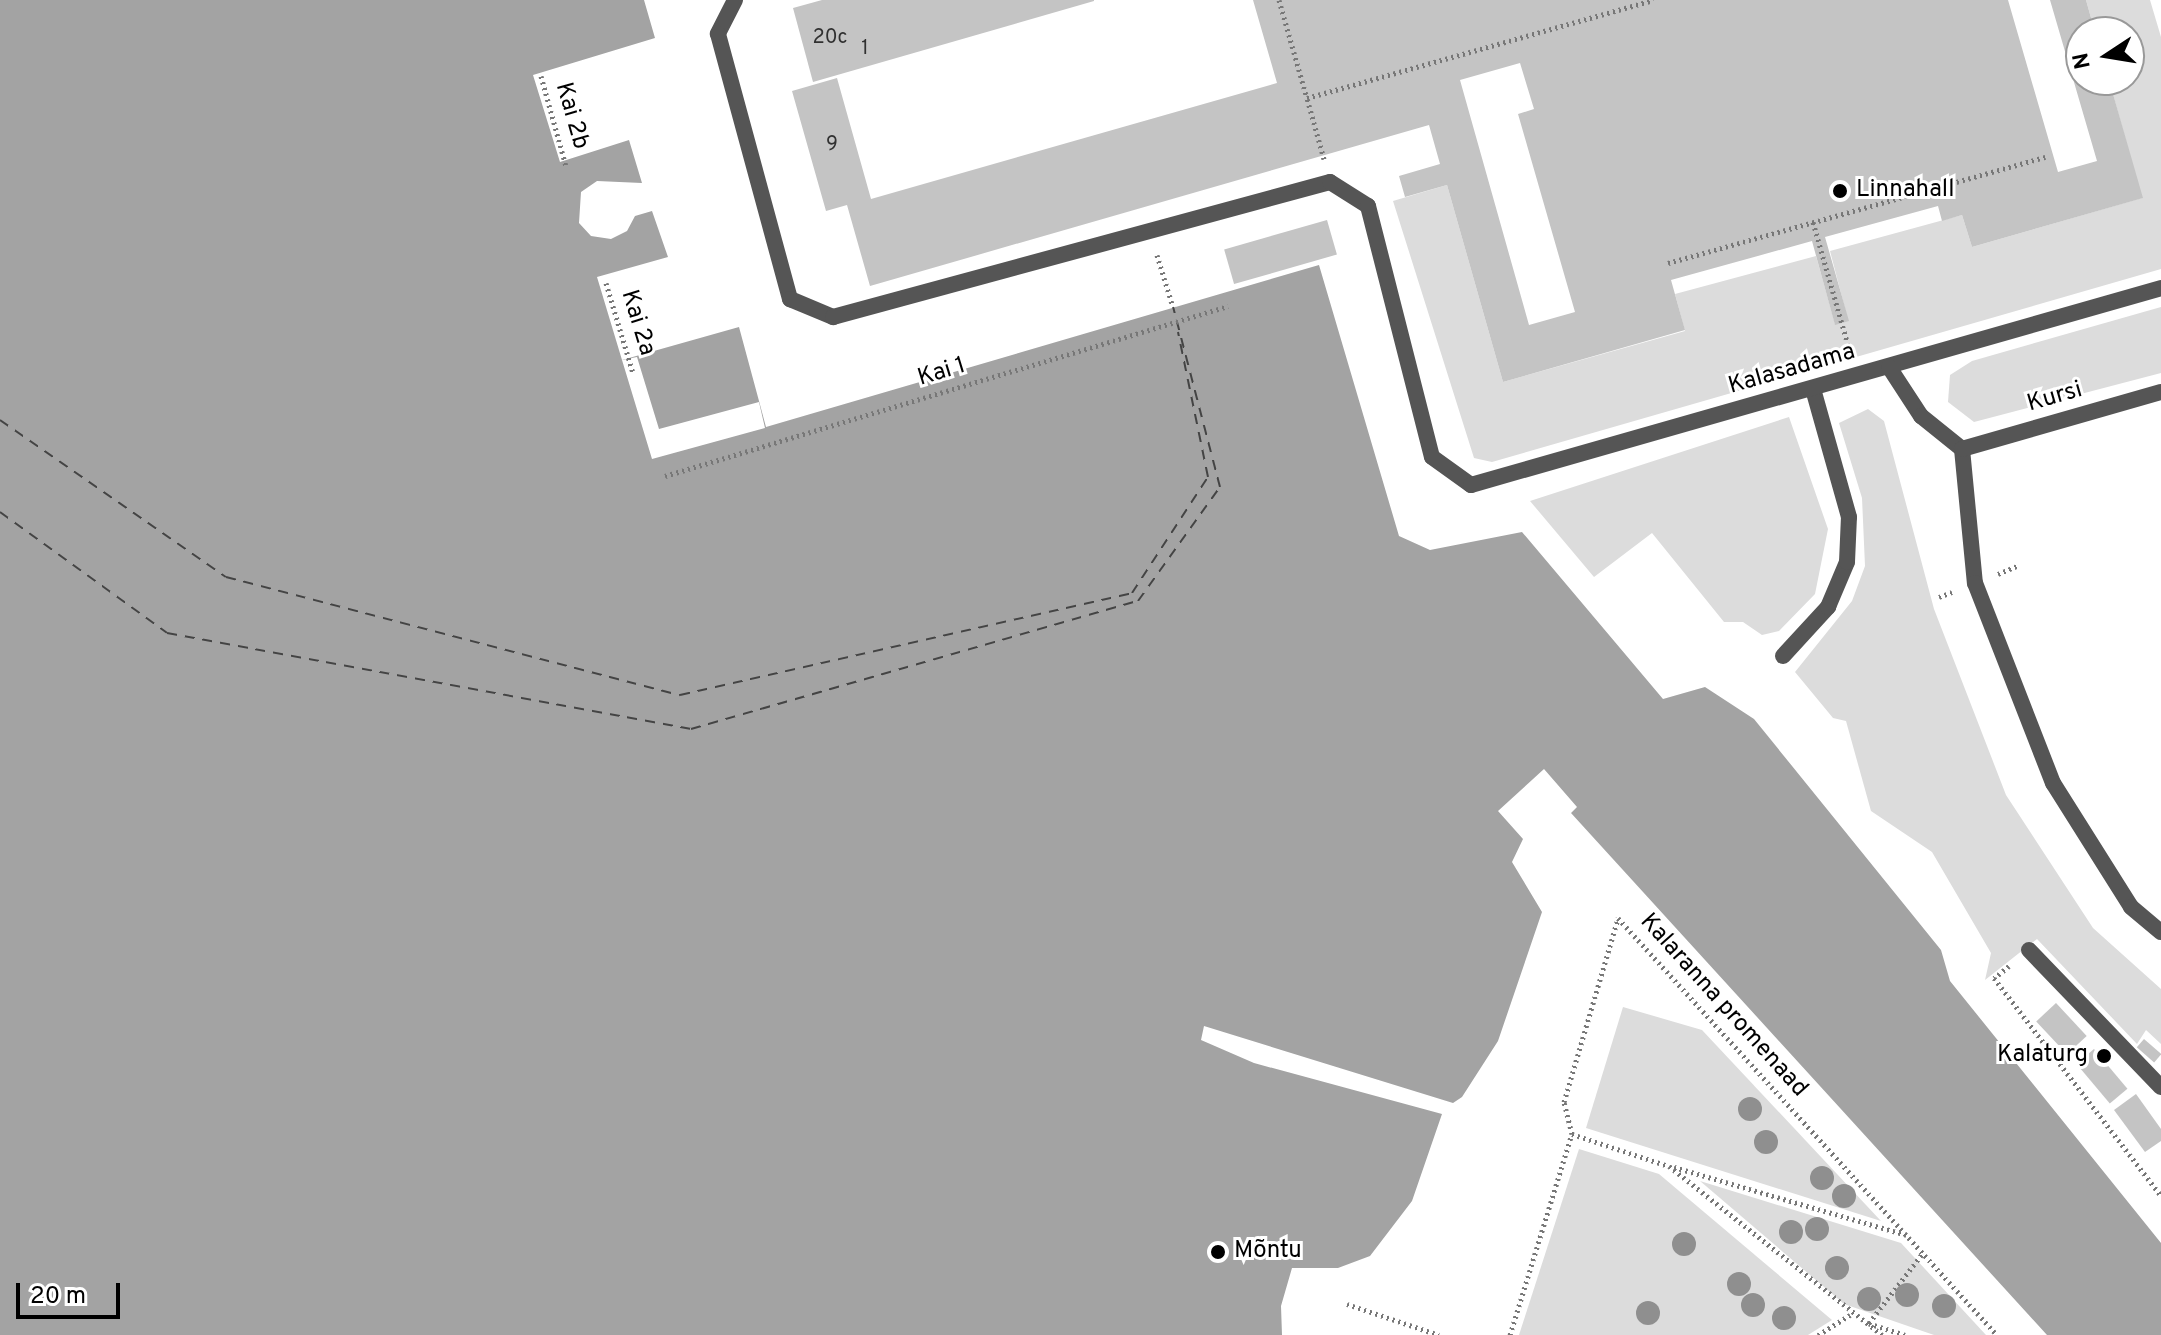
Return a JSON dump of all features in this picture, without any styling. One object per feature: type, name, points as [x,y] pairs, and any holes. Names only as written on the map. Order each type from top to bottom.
[{"type":"street","points":[[735,0],[718,34],[790,299],[833,317],[1330,182]]},
{"type":"street","name":"Kalasadama","points":[[1330,182],[1368,206],[1432,457],[1471,485],[1889,367],[1921,416],[1962,449]]},
{"type":"street","points":[[1889,367],[2161,288]]},
{"type":"street","points":[[1783,656],[1828,607],[1847,562],[1849,517],[1813,389]]},
{"type":"street","name":"Kursi","points":[[1962,449],[2161,392]]},
{"type":"street","points":[[1962,449],[1975,583],[2053,783],[2131,907],[2161,932]]},
{"type":"street","points":[[2029,950],[2161,1087]]},
{"type":"path","points":[[1279,0],[1330,182]]},
{"type":"path","points":[[1307,98],[1653,0]]},
{"type":"path","name":"Kai 2b","points":[[541,76],[566,166]]},
{"type":"path","points":[[1668,263],[2045,157]]},
{"type":"path","points":[[1813,222],[1842,323]]},
{"type":"path","points":[[1150,231],[1173,307]]},
{"type":"path","name":"Kai 2a","points":[[606,283],[633,373]]},
{"type":"path","name":"Kai 1","points":[[665,476],[1228,306]]},
{"type":"path","name":"Kalaranna promenaad","points":[[1510,1335],[1572,1134],[1564,1102],[1618,918],[1997,1335]]},
{"type":"path","points":[[2029,950],[1994,978],[2161,1196]]},
{"type":"path","points":[[1572,1134],[1669,1166],[1907,1235]]},
{"type":"path","points":[[1669,1166],[1850,1315],[1905,1335]]},
{"type":"path","points":[[1869,1323],[1923,1253]]},
{"type":"path","points":[[1347,1304],[1436,1335]]},
{"type":"path","points":[[1818,1335],[1850,1315]]},
{"type":"path","points":[[1869,1323],[1882,1335]]},
{"type":"shaded area","points":[[0,0],[644,0],[655,38],[533,75],[560,162],[629,140],[642,183],[597,181],[581,192],[579,223],[591,236],[611,239],[627,231],[635,216],[652,211],[668,257],[597,277],[622,360],[739,327],[766,427],[1319,265],[1399,536],[1430,550],[1522,532],[1663,699],[1705,687],[1754,719],[1941,950],[1950,981],[2161,1243],[2161,1335],[2047,1335],[1571,813],[1577,807],[1544,769],[1498,811],[1523,839],[1512,862],[1542,912],[1498,1041],[1462,1097],[1453,1103],[1204,1026],[1201,1040],[1254,1063],[1442,1114],[1412,1201],[1370,1256],[1338,1268],[1292,1268],[1281,1306],[1282,1335],[0,1335]]},
{"type":"shaded area","points":[[2086,0],[2150,0],[2161,37],[2161,269],[1492,462],[1474,458],[1393,201],[1447,185],[1503,382],[1685,331],[1675,294],[1816,256],[1835,324],[1848,320],[1830,251],[1962,215],[1972,247],[2142,198],[2113,96],[2145,96],[2145,16],[2090,16]]},
{"type":"shaded area","points":[[2161,307],[2161,373],[1974,422],[1948,402],[1950,375],[1972,361]]},
{"type":"shaded area","points":[[1868,409],[1884,421],[1934,609],[2006,795],[2093,928],[2161,989],[2161,1044],[2146,1030],[2137,1044],[2037,939],[1985,980],[1991,953],[1932,852],[1871,811],[1846,721],[1833,718],[1795,672],[1852,601],[1865,566],[1862,498],[1839,423]]},
{"type":"shaded area","points":[[1789,417],[1828,529],[1815,594],[1779,631],[1762,635],[1743,622],[1724,622],[1652,533],[1594,577],[1530,501]]},
{"type":"shaded area","points":[[1623,1007],[1702,1030],[1881,1221],[1586,1128]]},
{"type":"shaded area","points":[[1579,1149],[1659,1174],[1832,1320],[1808,1335],[1519,1335]]},
{"type":"shaded area","points":[[1700,1181],[1901,1243],[1986,1335],[1934,1335],[1844,1304]]},
{"type":"pier","points":[[637,357],[659,429],[759,402],[765,428],[652,459],[622,360]]},
{"type":"building","points":[[822,0],[1094,1],[813,82],[793,8]]},
{"type":"building","name":"Linnahall","points":[[1253,0],[2008,0],[2058,172],[2097,161],[2078,96],[2114,96],[2143,198],[1972,247],[1962,215],[1942,221],[1938,206],[1825,237],[1849,321],[1835,325],[1812,241],[1671,280],[1685,330],[1503,382],[1447,185],[1405,197],[1399,176],[1440,164],[1429,125],[870,286],[847,205],[826,211],[792,91],[837,78],[871,199],[1277,83]],"holes":[[[1520,63],[1534,109],[1518,114],[1575,312],[1529,325],[1460,80]]]},
{"type":"building","name":"Linnahall","points":[[2050,0],[2086,0],[2090,16],[2065,16],[2065,51]]},
{"type":"building","points":[[1327,220],[1337,255],[1234,284],[1224,249]]},
{"type":"building","points":[[2056,1003],[2087,1036],[2067,1054],[2036,1021]]},
{"type":"building","points":[[2144,1039],[2161,1054],[2154,1062],[2137,1047]]},
{"type":"building","points":[[2094,1049],[2127,1089],[2110,1104],[2076,1064]]},
{"type":"building","points":[[2136,1094],[2161,1129],[2161,1141],[2145,1152],[2114,1110]]},
{"type":"ferry route","points":[[0,512],[167,633],[691,729],[1138,601],[1220,487],[1173,307]]},
{"type":"ferry route","points":[[0,420],[226,577],[680,695],[1132,593],[1208,477],[1178,332]]},
{"type":"place","name":"Linnahall","points":[[1840,191]]},
{"type":"place","name":"Kalaturg","points":[[2104,1056]]},
{"type":"place","name":"Mõntu","points":[[1218,1252]]}]
